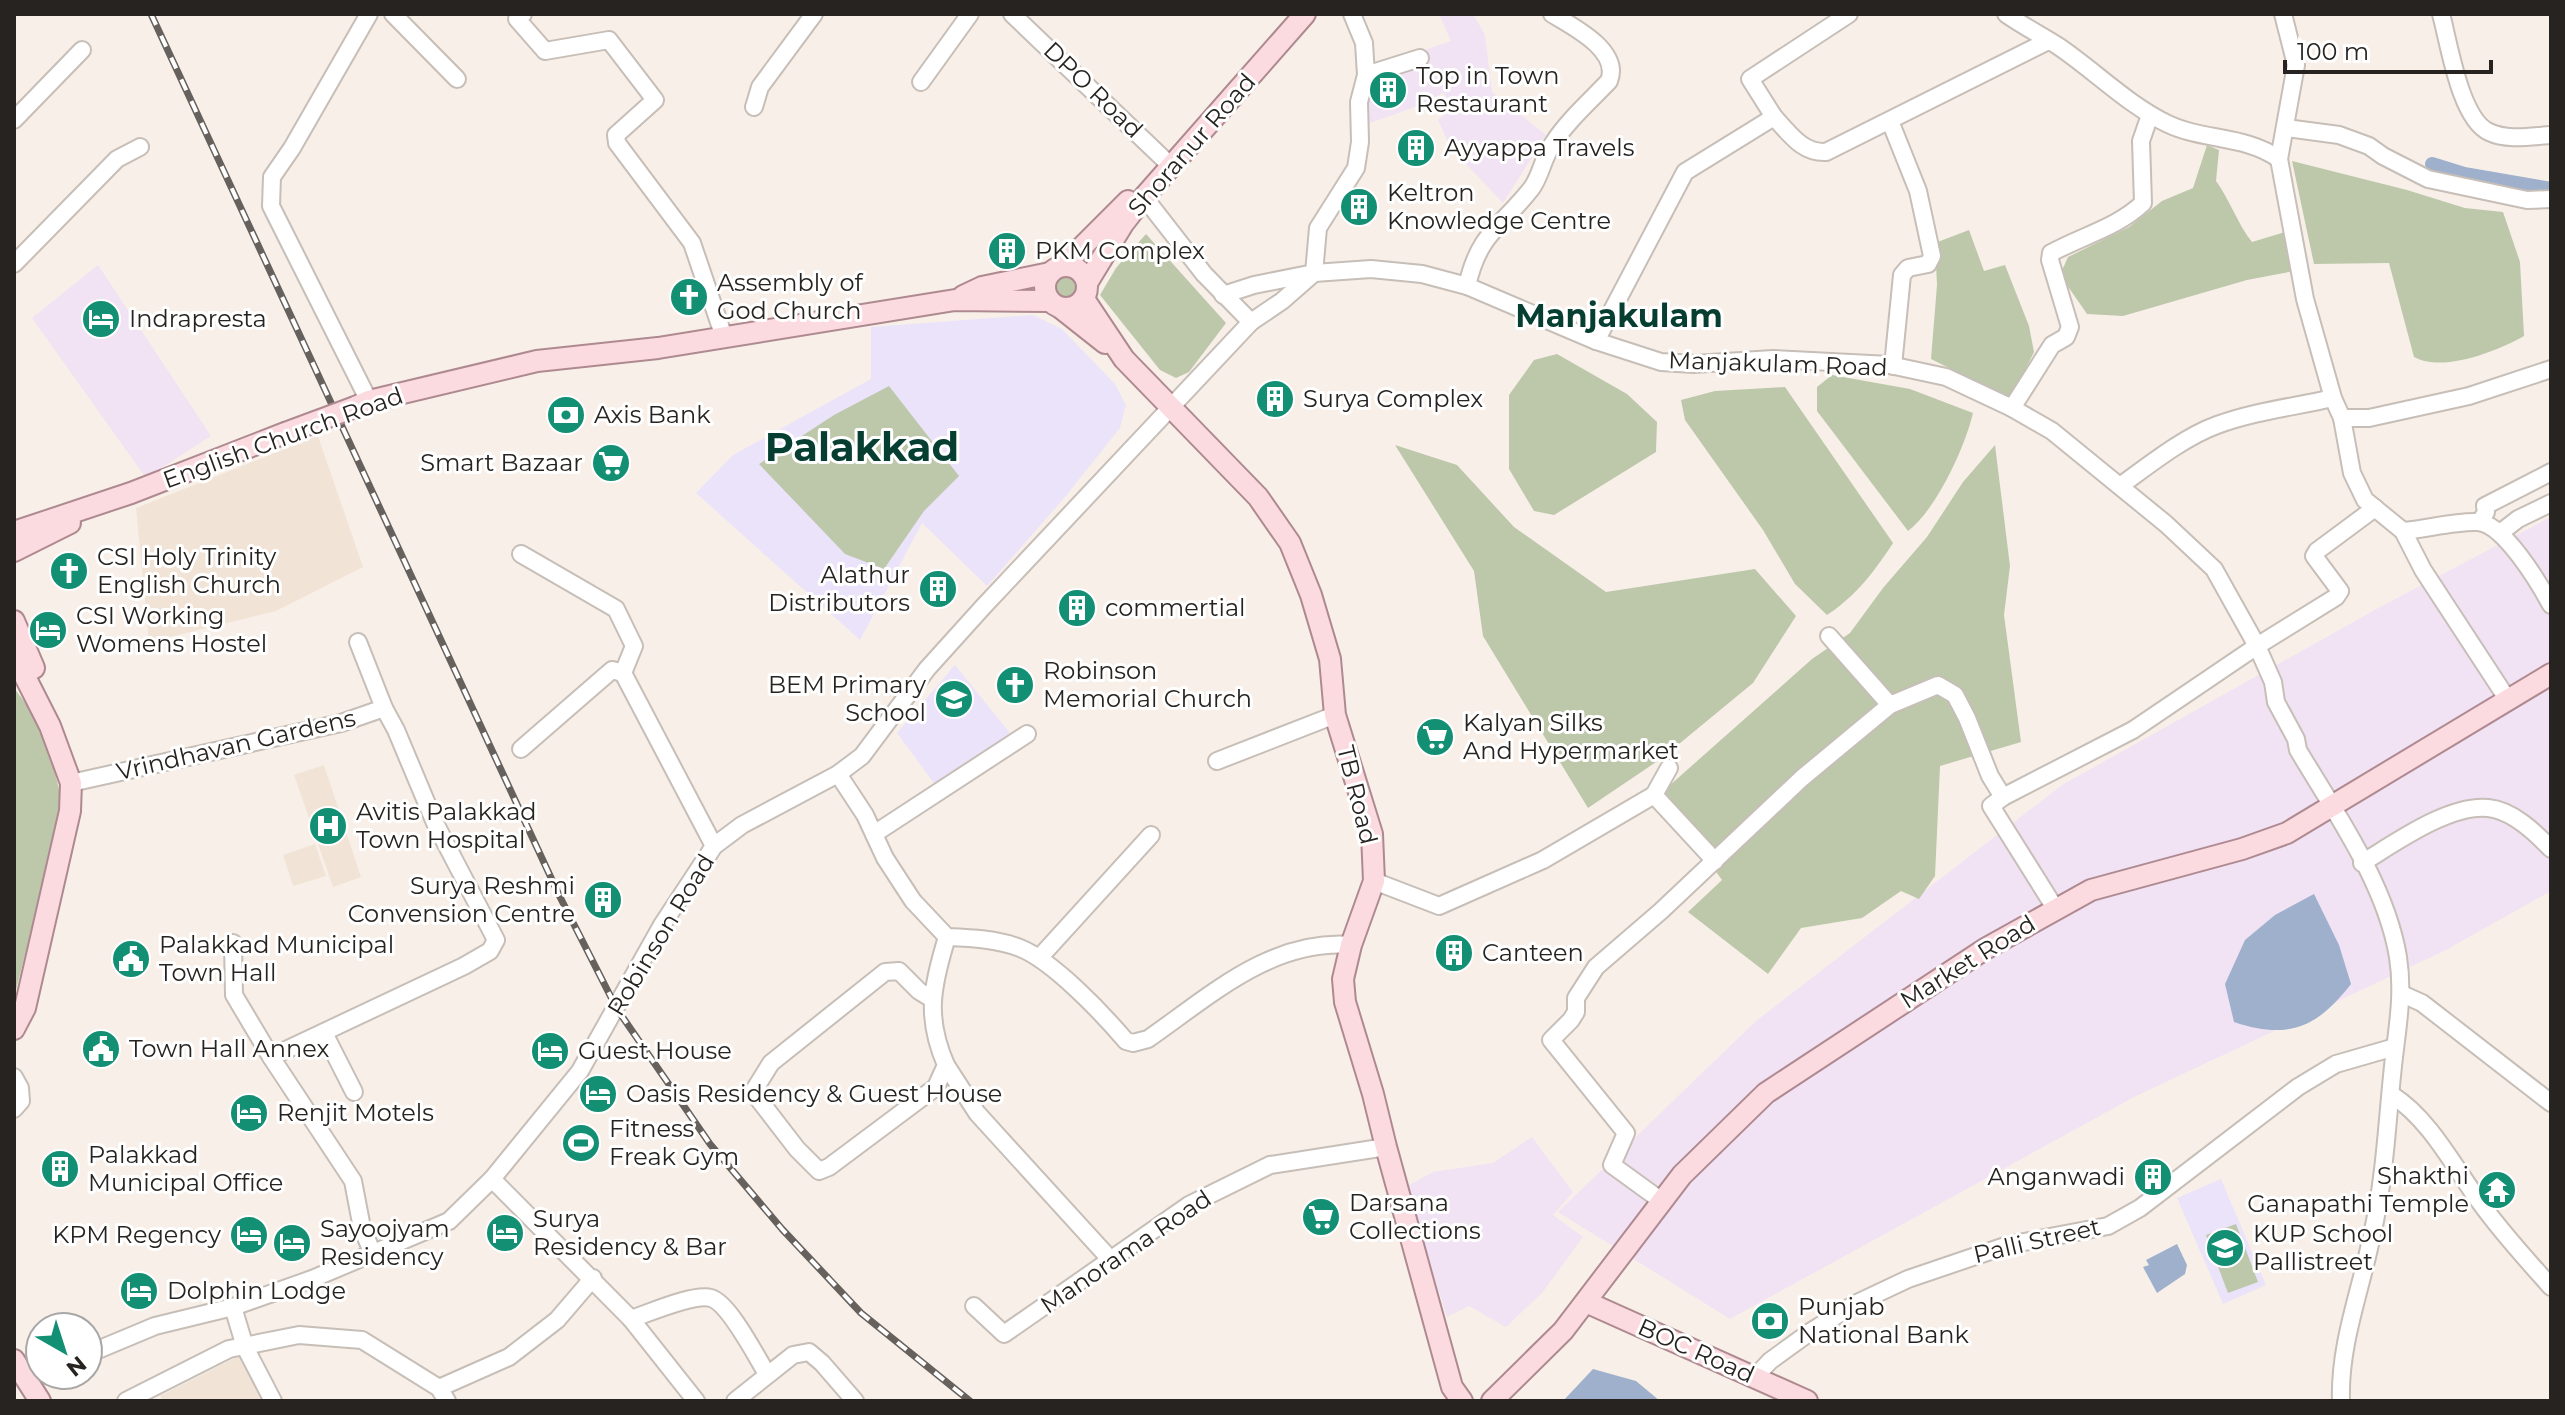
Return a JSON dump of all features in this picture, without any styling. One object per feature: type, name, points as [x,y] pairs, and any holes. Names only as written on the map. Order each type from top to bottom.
[{"type":"main road","name":"Shoranur Road","points":[[1085,291],[1123,224],[1168,163],[1292,14]]},
{"type":"main road","name":"Shoranur Road","points":[[1056,269],[1168,163],[1305,14]]},
{"type":"main road","points":[[1056,305],[1074,307],[1085,291],[1075,268],[1056,269],[1045,284],[1056,305],[1124,359]]},
{"type":"main road","name":"English Church Road","points":[[955,300],[982,287],[1056,269]]},
{"type":"main road","name":"TB Road","points":[[1085,291],[1124,359],[1258,497],[1290,543],[1311,595],[1330,659],[1335,715],[1372,834],[1374,881],[1351,945],[1343,992],[1452,1387],[1462,1401]]},
{"type":"main road","name":"English Church Road","points":[[16,527],[131,493],[362,404],[537,361],[658,348],[955,300],[1056,305]]},
{"type":"main road","name":"English Church Road","points":[[14,551],[131,493]]},
{"type":"main road","points":[[14,621],[42,686],[50,726]]},
{"type":"main road","points":[[14,655],[50,726],[71,783],[70,811],[36,964],[25,1008],[14,1029]]},
{"type":"main road","name":"Market Road","points":[[1492,1401],[1563,1331],[1682,1175],[1766,1093],[1902,1003],[2055,908],[2091,890],[2242,849],[2287,833],[2551,674]]},
{"type":"main road","points":[[14,682],[50,726]]},
{"type":"main road","name":"BOC Road","points":[[1586,1302],[1807,1401]]},
{"type":"street","points":[[362,404],[271,206],[272,177],[369,14]]},
{"type":"street","points":[[393,14],[457,79]]},
{"type":"street","points":[[523,14],[517,19],[545,51],[609,40],[655,100],[616,135],[617,143],[692,243],[724,337]]},
{"type":"street","points":[[754,107],[760,87],[814,14]]},
{"type":"street","points":[[921,82],[970,14]]},
{"type":"street","name":"DPO Road","points":[[1012,14],[1168,163]]},
{"type":"street","points":[[1169,407],[1251,322],[1282,301],[1314,273],[1318,228],[1356,168],[1360,142],[1359,102],[1366,75],[1364,43],[1352,14]]},
{"type":"street","points":[[1467,286],[1480,247],[1490,231],[1532,188],[1549,149],[1609,81],[1613,71],[1610,58],[1552,14]]},
{"type":"street","points":[[1849,14],[1750,79],[1774,117],[1802,147],[1815,152],[1826,152],[2048,41]]},
{"type":"street","points":[[2006,14],[2150,115],[2173,126],[2245,142],[2279,159]]},
{"type":"street","points":[[2283,14],[2296,65],[2279,159],[2299,274],[2333,398],[2342,418],[2352,473],[2365,500],[2403,531],[2423,570],[2508,700]]},
{"type":"street","points":[[2441,14],[2469,111],[2488,132],[2515,137],[2551,135]]},
{"type":"street","points":[[14,120],[82,50]]},
{"type":"street","points":[[1366,75],[1420,58]]},
{"type":"street","points":[[2012,408],[2052,345],[2066,337],[2070,327],[2050,260],[2051,253],[2131,214],[2143,203],[2141,141],[2150,115]]},
{"type":"street","points":[[1596,341],[1685,172],[1774,117]]},
{"type":"street","points":[[1890,121],[1918,191],[1932,256],[1928,264],[1908,268],[1902,275],[1893,366]]},
{"type":"street","points":[[2286,128],[2339,135],[2369,146],[2428,179],[2527,200],[2551,199]]},
{"type":"street","points":[[14,264],[117,159],[140,147]]},
{"type":"street","points":[[1144,197],[1179,245],[1251,322]]},
{"type":"street","name":"Manjakulam Road","points":[[1223,295],[1254,285],[1314,273],[1384,270],[1422,274],[1467,286],[1596,341],[1661,362],[1694,364],[1773,359],[1893,366],[1946,377],[2052,431],[2214,569],[2257,646],[2273,682],[2276,702],[2296,739],[2298,750],[2375,886],[2397,955],[2402,994],[2387,1146],[2373,1233],[2347,1334],[2340,1378],[2341,1401]]},
{"type":"street","points":[[2342,418],[2369,418],[2469,396],[2551,369]]},
{"type":"street","points":[[2120,486],[2213,426],[2248,415],[2333,398]]},
{"type":"street","name":"Robinson Road","points":[[104,1347],[155,1326],[233,1307],[373,1254],[449,1221],[492,1179],[580,1071],[662,925],[714,846],[742,825],[838,774],[862,756],[936,659],[1169,407]]},
{"type":"street","points":[[2480,522],[2486,512],[2485,506],[2551,472]]},
{"type":"street","points":[[2500,533],[2518,519],[2551,503]]},
{"type":"street","points":[[2055,908],[1991,806],[2133,730],[2339,595],[2340,591],[2314,556],[2375,508]]},
{"type":"street","points":[[2403,531],[2480,522],[2500,533],[2540,585],[2551,605]]},
{"type":"street","points":[[521,554],[616,609],[634,646],[623,673]]},
{"type":"street","points":[[1829,636],[1890,705]]},
{"type":"street","points":[[358,642],[384,708]]},
{"type":"street","points":[[521,749],[612,670],[623,673],[714,846]]},
{"type":"street","points":[[1663,1202],[1612,1165],[1626,1133],[1551,1040],[1576,1012],[1576,998],[1596,967],[1802,778],[1890,705],[1938,685],[1955,695],[1990,776],[2003,797]]},
{"type":"street","name":"Vrindhavan Gardens","points":[[71,783],[341,723],[384,708],[435,823],[496,940],[490,951],[464,966],[271,1057]]},
{"type":"street","points":[[1217,761],[1335,715]]},
{"type":"street","points":[[874,834],[1027,734]]},
{"type":"street","points":[[1374,881],[1439,906],[1543,860],[1654,795],[1669,768]]},
{"type":"street","points":[[838,774],[913,901],[947,937],[975,938],[1017,947],[1040,957],[1126,1041],[1133,1043],[1148,1039],[1261,962],[1287,951],[1312,946],[1351,945]]},
{"type":"street","points":[[1654,795],[1715,861]]},
{"type":"street","points":[[2362,863],[2453,813],[2487,807],[2507,813],[2539,836],[2551,849]]},
{"type":"street","points":[[1040,957],[1151,835]]},
{"type":"street","points":[[947,937],[937,968],[932,999],[934,1037],[946,1065],[977,1113],[1110,1259]]},
{"type":"street","points":[[233,943],[234,995],[353,1181],[362,1228],[373,1254]]},
{"type":"street","points":[[932,999],[899,971],[885,972],[771,1063],[753,1092],[797,1149],[819,1171],[829,1167],[936,1087],[946,1065]]},
{"type":"street","points":[[2402,994],[2422,1003],[2551,1103]]},
{"type":"street","points":[[324,1033],[354,1092]]},
{"type":"street","name":"Palli Street","points":[[1755,1377],[1770,1361],[1810,1332],[1855,1304],[1908,1279],[2008,1245],[2108,1226],[2140,1208],[2298,1087],[2336,1064],[2395,1047]]},
{"type":"street","points":[[14,1077],[20,1088],[21,1101],[14,1109]]},
{"type":"street","points":[[2392,1095],[2406,1104],[2492,1219],[2551,1287]]},
{"type":"street","name":"Manorama Road","points":[[974,1306],[1004,1334],[1189,1205],[1270,1165],[1386,1147]]},
{"type":"street","points":[[492,1179],[631,1319],[696,1401]]},
{"type":"street","points":[[126,1401],[229,1349],[299,1335],[362,1340],[443,1395],[509,1357],[557,1320],[593,1278]]},
{"type":"street","points":[[631,1319],[698,1298],[712,1298],[725,1307],[767,1374]]},
{"type":"street","points":[[233,1307],[245,1347],[273,1401]]},
{"type":"street","points":[[735,1401],[793,1355],[809,1352],[855,1401]]},
{"type":"shaded area","points":[[1439,14],[1473,14],[1485,35],[1492,92],[1546,135],[1503,203],[1451,148],[1438,120],[1453,105],[1443,93],[1418,106],[1367,124],[1370,69],[1451,41]]},
{"type":"shaded area","points":[[98,265],[211,436],[146,478],[32,318]]},
{"type":"shaded area","points":[[1033,315],[1062,329],[1115,384],[1126,405],[1120,428],[987,586],[922,523],[860,640],[696,493],[733,455],[871,379],[871,327]]},
{"type":"shaded area","points":[[318,436],[363,567],[276,611],[149,642],[136,508]]},
{"type":"shaded area","points":[[2551,517],[2551,891],[2444,951],[2134,1097],[1730,1319],[1558,1212],[1756,1021],[2062,785],[2382,606]]},
{"type":"shaded area","name":"BEM Primary School","points":[[955,665],[1014,738],[939,790],[897,733]]},
{"type":"shaded area","name":"Avitis Palakkad Town Hospital","points":[[324,765],[361,877],[333,887],[294,775]]},
{"type":"shaded area","name":"Avitis Palakkad Town Hospital","points":[[315,844],[326,876],[293,886],[283,855]]},
{"type":"shaded area","points":[[1532,1137],[1573,1192],[1553,1215],[1583,1237],[1542,1293],[1506,1327],[1469,1306],[1447,1317],[1406,1187],[1433,1172],[1493,1163]]},
{"type":"shaded area","name":"KUP School Pallistreet","points":[[2221,1179],[2266,1285],[2223,1304],[2177,1198]]},
{"type":"shaded area","points":[[241,1355],[265,1401],[163,1401],[160,1396]]},
{"type":"green space","points":[[2207,145],[2219,150],[2216,181],[2247,235],[2252,242],[2285,232],[2294,271],[2247,280],[2123,316],[2087,314],[2060,275],[2068,257],[2129,227],[2162,201],[2193,188]]},
{"type":"green space","points":[[2292,161],[2465,208],[2503,212],[2520,262],[2524,336],[2470,358],[2440,363],[2414,357],[2389,263],[2314,264]]},
{"type":"green space","points":[[1969,230],[1984,271],[2005,265],[2029,326],[2034,352],[2011,399],[1931,359],[1937,285],[1935,243]]},
{"type":"green space","points":[[1146,234],[1226,323],[1189,372],[1176,378],[1160,370],[1100,295],[1116,268]]},
{"type":"green space","points":[[1065,274],[1074,278],[1078,287],[1074,296],[1065,300],[1056,296],[1052,287],[1056,278]]},
{"type":"green space","points":[[1557,354],[1627,394],[1657,422],[1656,452],[1554,515],[1534,511],[1509,469],[1509,395],[1534,360]]},
{"type":"green space","points":[[1832,375],[1910,389],[1973,413],[1948,477],[1929,508],[1908,531],[1817,411],[1817,387]]},
{"type":"green space","points":[[889,386],[959,476],[924,511],[884,569],[845,554],[759,464],[834,415]]},
{"type":"green space","points":[[1785,387],[1893,543],[1864,583],[1827,615],[1795,584],[1763,530],[1685,420],[1681,400],[1715,391]]},
{"type":"green space","points":[[1395,445],[1457,465],[1514,527],[1606,592],[1755,569],[1796,616],[1753,683],[1662,758],[1588,808],[1483,636],[1474,571]]},
{"type":"green space","points":[[1995,445],[2010,566],[2004,615],[2021,742],[1940,766],[1935,876],[1919,899],[1901,891],[1862,918],[1801,928],[1768,974],[1688,912],[1722,880],[1660,794],[1812,659],[1850,633],[1883,588],[1927,537],[1963,482]]},
{"type":"green space","points":[[14,688],[30,709],[48,743],[63,806],[14,998]]},
{"type":"green space","points":[[2236,1224],[2258,1282],[2228,1293],[2206,1235]]},
{"type":"water","points":[[2314,894],[2339,945],[2351,984],[2326,1011],[2300,1026],[2270,1030],[2234,1022],[2225,984],[2245,940],[2275,915]]},
{"type":"water","points":[[2177,1244],[2187,1265],[2185,1274],[2157,1293],[2143,1267],[2149,1265],[2146,1260]]},
{"type":"water","points":[[1593,1369],[1636,1381],[1660,1401],[1563,1401]]},
{"type":"waterway","points":[[2432,164],[2464,174],[2551,189]]},
{"type":"railway","points":[[151,14],[559,895],[617,1009],[710,1144],[782,1229],[861,1313],[970,1401]]},
{"type":"place","name":"Top in Town Restaurant","points":[[1388,90]]},
{"type":"place","name":"Ayyappa Travels","points":[[1416,148]]},
{"type":"place","name":"Keltron Knowledge Centre","points":[[1359,207]]},
{"type":"place","name":"PKM Complex","points":[[1007,251]]},
{"type":"place","name":"Assembly of God Church","points":[[689,297]]},
{"type":"place","name":"Indrapresta","points":[[101,319]]},
{"type":"place","name":"Surya Complex","points":[[1275,399]]},
{"type":"place","name":"Axis Bank","points":[[566,415]]},
{"type":"place","name":"Smart Bazaar","points":[[611,463]]},
{"type":"place","name":"CSI Holy Trinity English Church","points":[[69,571]]},
{"type":"place","name":"Alathur Distributors","points":[[938,589]]},
{"type":"place","name":"commertial","points":[[1077,608]]},
{"type":"place","name":"CSI Working Womens Hostel","points":[[48,630]]},
{"type":"place","name":"Robinson Memorial Church","points":[[1015,685]]},
{"type":"place","name":"BEM Primary School","points":[[954,699]]},
{"type":"place","name":"Kalyan Silks And Hypermarket","points":[[1435,737]]},
{"type":"place","name":"Avitis Palakkad Town Hospital","points":[[328,826]]},
{"type":"place","name":"Surya Reshmi Convension Centre","points":[[603,900]]},
{"type":"place","name":"Canteen","points":[[1454,953]]},
{"type":"place","name":"Palakkad Municipal Town Hall","points":[[131,959]]},
{"type":"place","name":"Town Hall Annex","points":[[101,1049]]},
{"type":"place","name":"Guest House","points":[[550,1051]]},
{"type":"place","name":"Oasis Residency & Guest House","points":[[598,1094]]},
{"type":"place","name":"Renjit Motels","points":[[249,1113]]},
{"type":"place","name":"Fitness Freak Gym","points":[[581,1143]]},
{"type":"place","name":"Palakkad Municipal Office","points":[[60,1169]]},
{"type":"place","name":"Anganwadi","points":[[2153,1177]]},
{"type":"place","name":"Shakthi Ganapathi Temple","points":[[2497,1190]]},
{"type":"place","name":"Darsana Collections","points":[[1321,1217]]},
{"type":"place","name":"Surya Residency & Bar","points":[[505,1233]]},
{"type":"place","name":"KPM Regency","points":[[249,1235]]},
{"type":"place","name":"Sayoojyam Residency","points":[[292,1243]]},
{"type":"place","name":"KUP School Pallistreet","points":[[2225,1248]]},
{"type":"place","name":"Dolphin Lodge","points":[[139,1291]]},
{"type":"place","name":"Punjab National Bank","points":[[1770,1321]]},
{"type":"district","name":"Manjakulam","points":[[1619,316]]},
{"type":"district","name":"Palakkad","points":[[862,447]]}]
